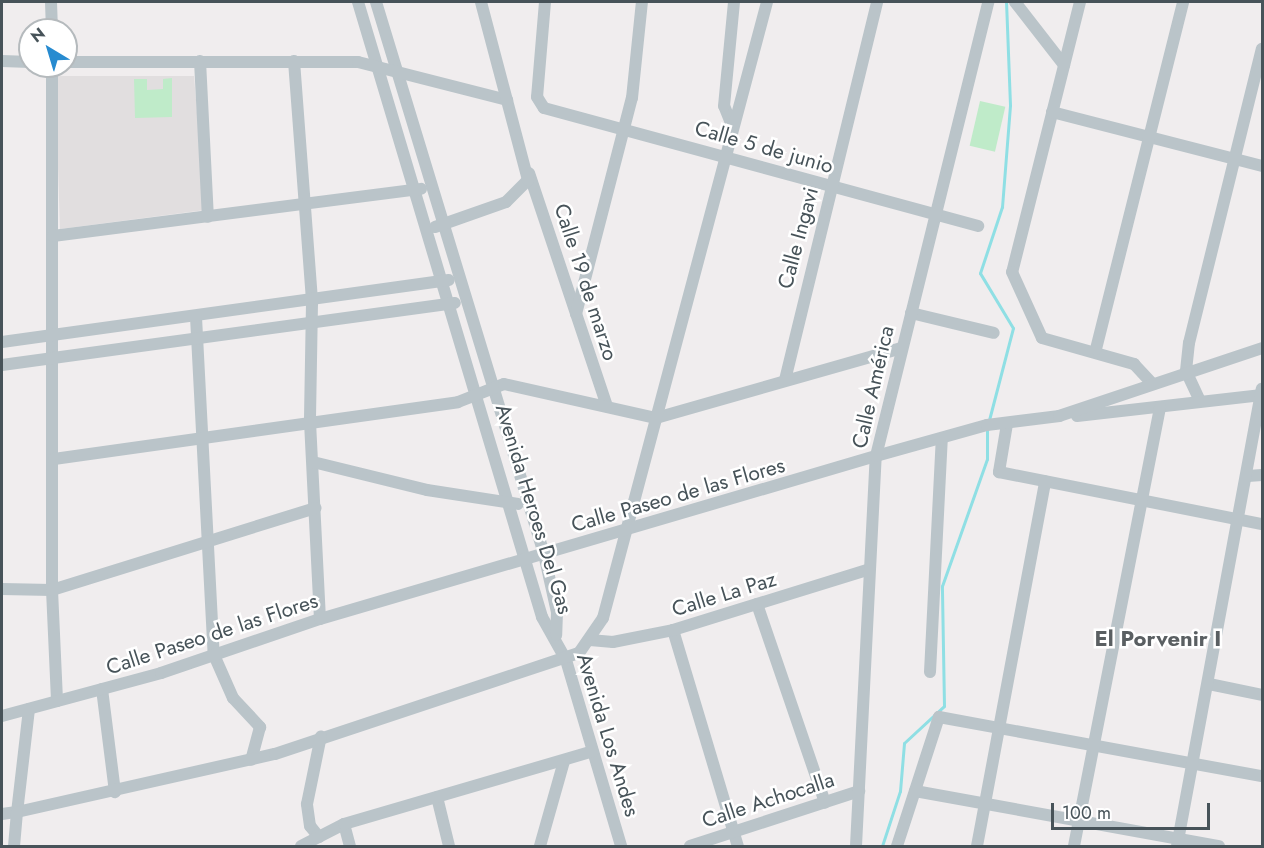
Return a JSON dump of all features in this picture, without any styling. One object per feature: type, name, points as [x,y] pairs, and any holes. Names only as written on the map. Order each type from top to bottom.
[{"type":"street","points":[[51,2],[52,18]]},
{"type":"street","name":"Avenida Heroes Del Gas","points":[[358,2],[511,503],[542,617],[556,635]]},
{"type":"street","name":"Avenida Heroes Del Gas","points":[[376,2],[430,187],[495,386],[544,554],[558,612],[556,635]]},
{"type":"street","name":"Calle 19 de marzo","points":[[481,2],[529,172],[607,406]]},
{"type":"street","name":"Calle 5 de junio","points":[[545,2],[540,105],[978,226]]},
{"type":"street","points":[[576,314],[626,128],[642,2]]},
{"type":"street","points":[[731,123],[724,106],[734,2]]},
{"type":"street","points":[[2,814],[115,792],[251,760],[566,660],[590,640],[603,618],[731,123],[767,2]]},
{"type":"street","name":"Calle Ingavi","points":[[785,380],[877,2]]},
{"type":"street","name":"Calle América","points":[[856,846],[867,570],[876,456],[988,2]]},
{"type":"street","points":[[1015,2],[1064,65]]},
{"type":"street","points":[[1080,2],[1012,272],[1042,338],[1096,349],[1134,364],[1151,382]]},
{"type":"street","points":[[1096,349],[1184,2]]},
{"type":"street","points":[[1200,401],[1186,371],[1263,49]]},
{"type":"street","points":[[2,61],[18,62]]},
{"type":"street","points":[[200,61],[208,217]]},
{"type":"street","points":[[294,61],[312,303],[310,422],[320,619]]},
{"type":"street","points":[[78,62],[358,62],[399,77],[507,100]]},
{"type":"street","points":[[52,78],[54,459],[52,590],[57,700]]},
{"type":"street","points":[[1052,112],[1149,139],[1263,166]]},
{"type":"street","points":[[426,229],[514,198],[529,172]]},
{"type":"street","points":[[53,236],[430,187]]},
{"type":"street","points":[[2,342],[312,303],[459,278]]},
{"type":"street","points":[[2,365],[197,342],[450,305],[466,298]]},
{"type":"street","points":[[911,313],[994,333]]},
{"type":"street","points":[[196,317],[214,655],[233,698],[260,727],[251,760]]},
{"type":"street","points":[[54,459],[203,440],[310,422],[458,402],[495,386],[519,385],[656,418],[901,348]]},
{"type":"street","name":"Calle Paseo de las Flores","points":[[2,716],[102,689],[214,655],[320,619],[544,554],[626,533],[876,456],[942,438],[1064,415],[1151,382],[1263,348]]},
{"type":"street","points":[[1064,415],[1262,393],[1178,842]]},
{"type":"street","points":[[1074,846],[1160,406]]},
{"type":"street","points":[[1007,424],[999,472],[1263,524]]},
{"type":"street","points":[[930,672],[942,438]]},
{"type":"street","points":[[313,462],[427,490],[529,505]]},
{"type":"street","points":[[1248,476],[1263,475]]},
{"type":"street","points":[[977,846],[1045,481]]},
{"type":"street","points":[[2,589],[52,590],[207,545],[316,508]]},
{"type":"street","name":"Calle La Paz","points":[[590,640],[613,642],[673,630],[867,570]]},
{"type":"street","points":[[757,604],[825,803]]},
{"type":"street","points":[[673,630],[738,846]]},
{"type":"street","name":"Avenida Los Andes","points":[[556,635],[566,660],[621,846]]},
{"type":"street","points":[[1209,684],[1263,695]]},
{"type":"street","points":[[102,689],[115,792]]},
{"type":"street","points":[[14,846],[29,709]]},
{"type":"street","points":[[897,846],[939,717],[1001,724],[1263,776]]},
{"type":"street","points":[[319,837],[310,826],[307,804],[321,736]]},
{"type":"street","points":[[301,846],[344,824],[594,751]]},
{"type":"street","points":[[540,846],[564,761]]},
{"type":"street","name":"Calle Achocalla","points":[[690,846],[859,791]]},
{"type":"street","points":[[915,791],[985,802],[1178,842],[1219,846]]},
{"type":"street","points":[[437,797],[449,846]]},
{"type":"street","points":[[344,824],[350,846]]},
{"type":"shaded area","points":[[194,76],[205,210],[60,229],[55,78]]},
{"type":"green space","points":[[172,78],[172,117],[135,118],[134,79],[147,79],[147,90],[163,89],[163,79]]},
{"type":"green space","points":[[980,101],[1005,107],[995,152],[970,146]]},
{"type":"waterway","points":[[989,420],[1013,328],[980,273],[1002,207],[1010,105],[1006,2]]},
{"type":"waterway","points":[[882,846],[900,791],[904,743],[944,706],[942,586],[987,459],[987,430]]},
{"type":"district","name":"El Porvenir I","points":[[1158,639]]}]
